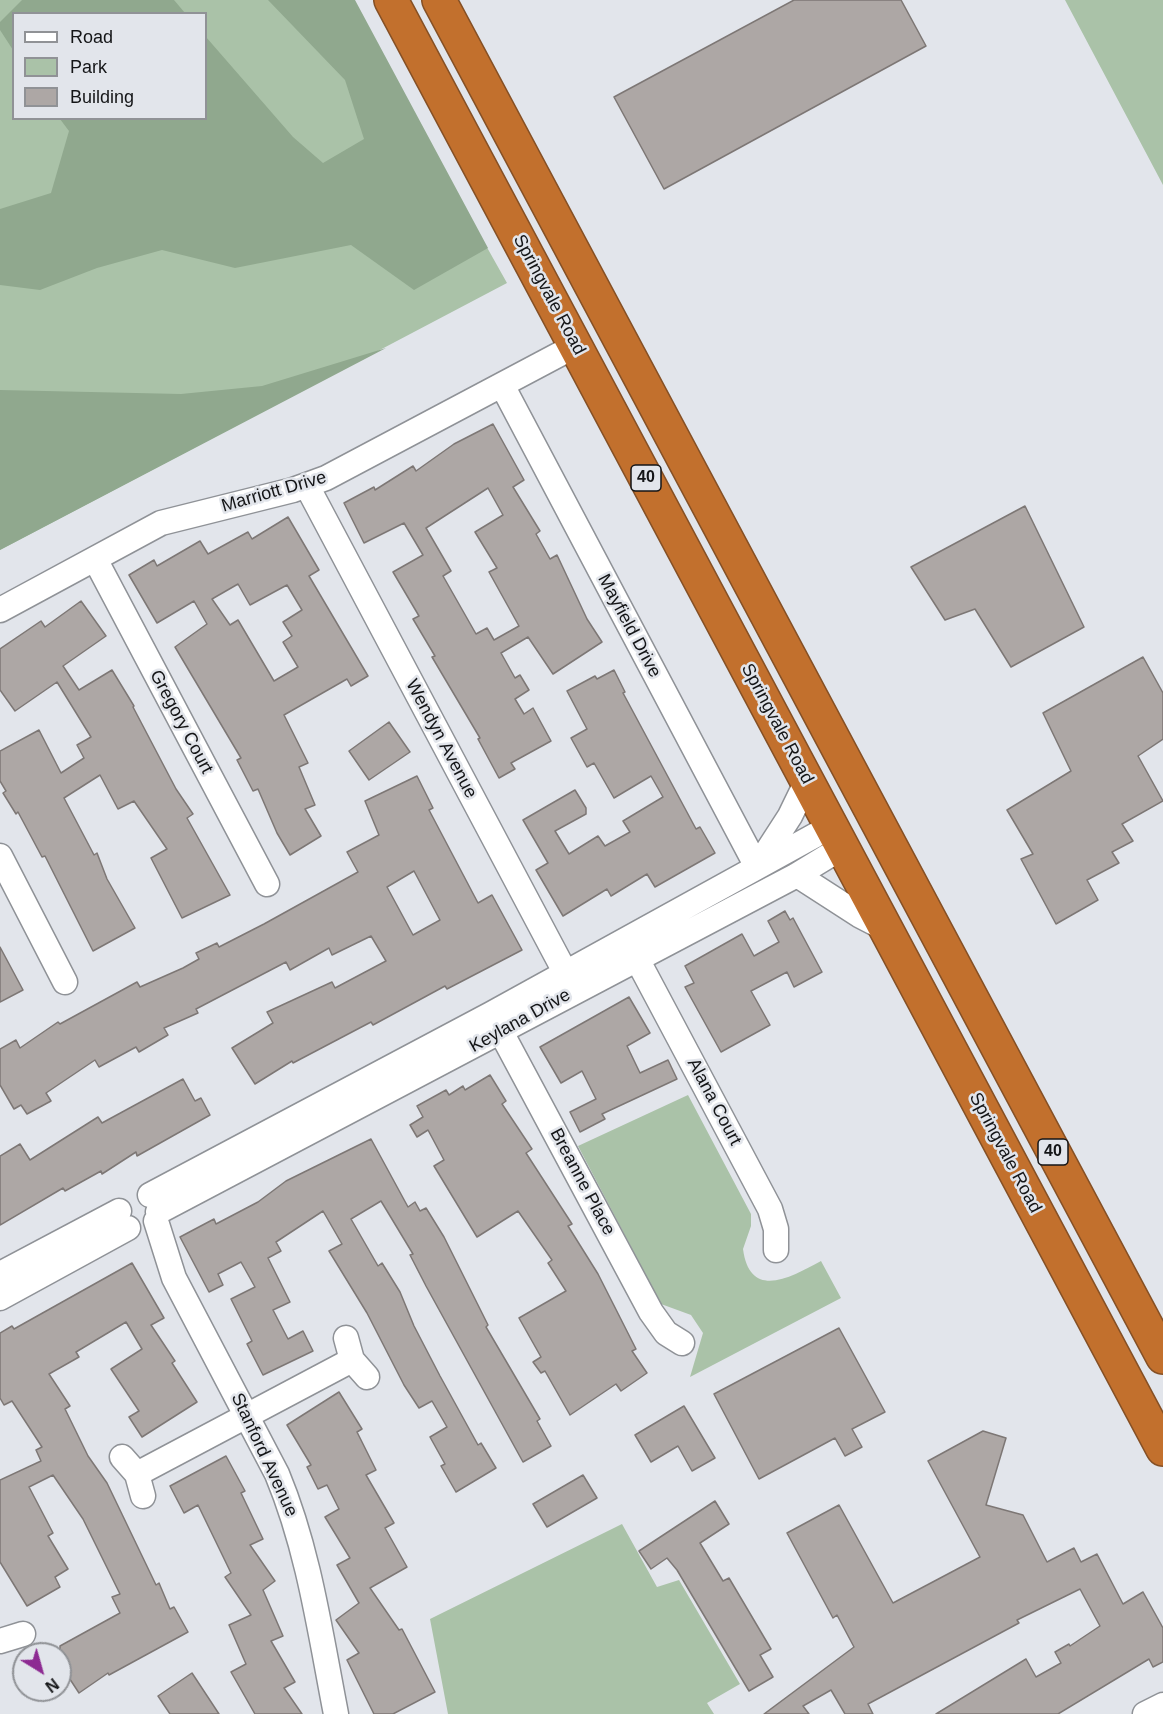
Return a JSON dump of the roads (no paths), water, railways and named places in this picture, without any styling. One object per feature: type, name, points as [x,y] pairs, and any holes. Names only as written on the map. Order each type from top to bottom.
[{"type":"highway","name":"Springvale Road","points":[[391,0],[1163,1449]]},
{"type":"highway","name":"40","points":[[439,0],[1163,1357]]},
{"type":"highway","name":"Keylana Drive","points":[[837,836],[874,815]]},
{"type":"street","name":"Marriott Drive","points":[[0,610],[172,519],[307,486],[575,346]]},
{"type":"street","name":"Mayfield Drive","points":[[502,385],[757,867]]},
{"type":"street","name":"Wendyn Avenue","points":[[307,486],[570,982]]},
{"type":"street","name":"Gregory Court","points":[[95,559],[267,884]]},
{"type":"street","points":[[757,867],[790,816],[807,782]]},
{"type":"street","name":"Keylana Drive","points":[[0,1298],[141,1216],[570,982],[757,867],[837,836]]},
{"type":"street","name":"Keylana Drive","points":[[570,982],[637,959],[796,875],[837,836]]},
{"type":"street","points":[[0,856],[65,982]]},
{"type":"street","points":[[796,875],[859,915],[886,929]]},
{"type":"street","name":"Alana Court","points":[[637,959],[770,1209],[776,1229],[776,1250]]},
{"type":"street","name":"Breanne Place","points":[[496,1023],[651,1312],[666,1333],[682,1343]]},
{"type":"street","name":"Keylana Drive","points":[[0,1274],[141,1216]]},
{"type":"street","name":"Stanford Avenue","points":[[141,1216],[277,1474],[297,1526],[309,1574],[336,1714]]},
{"type":"street","points":[[134,1476],[355,1358]]},
{"type":"street","points":[[1145,1714],[1163,1705]]}]
